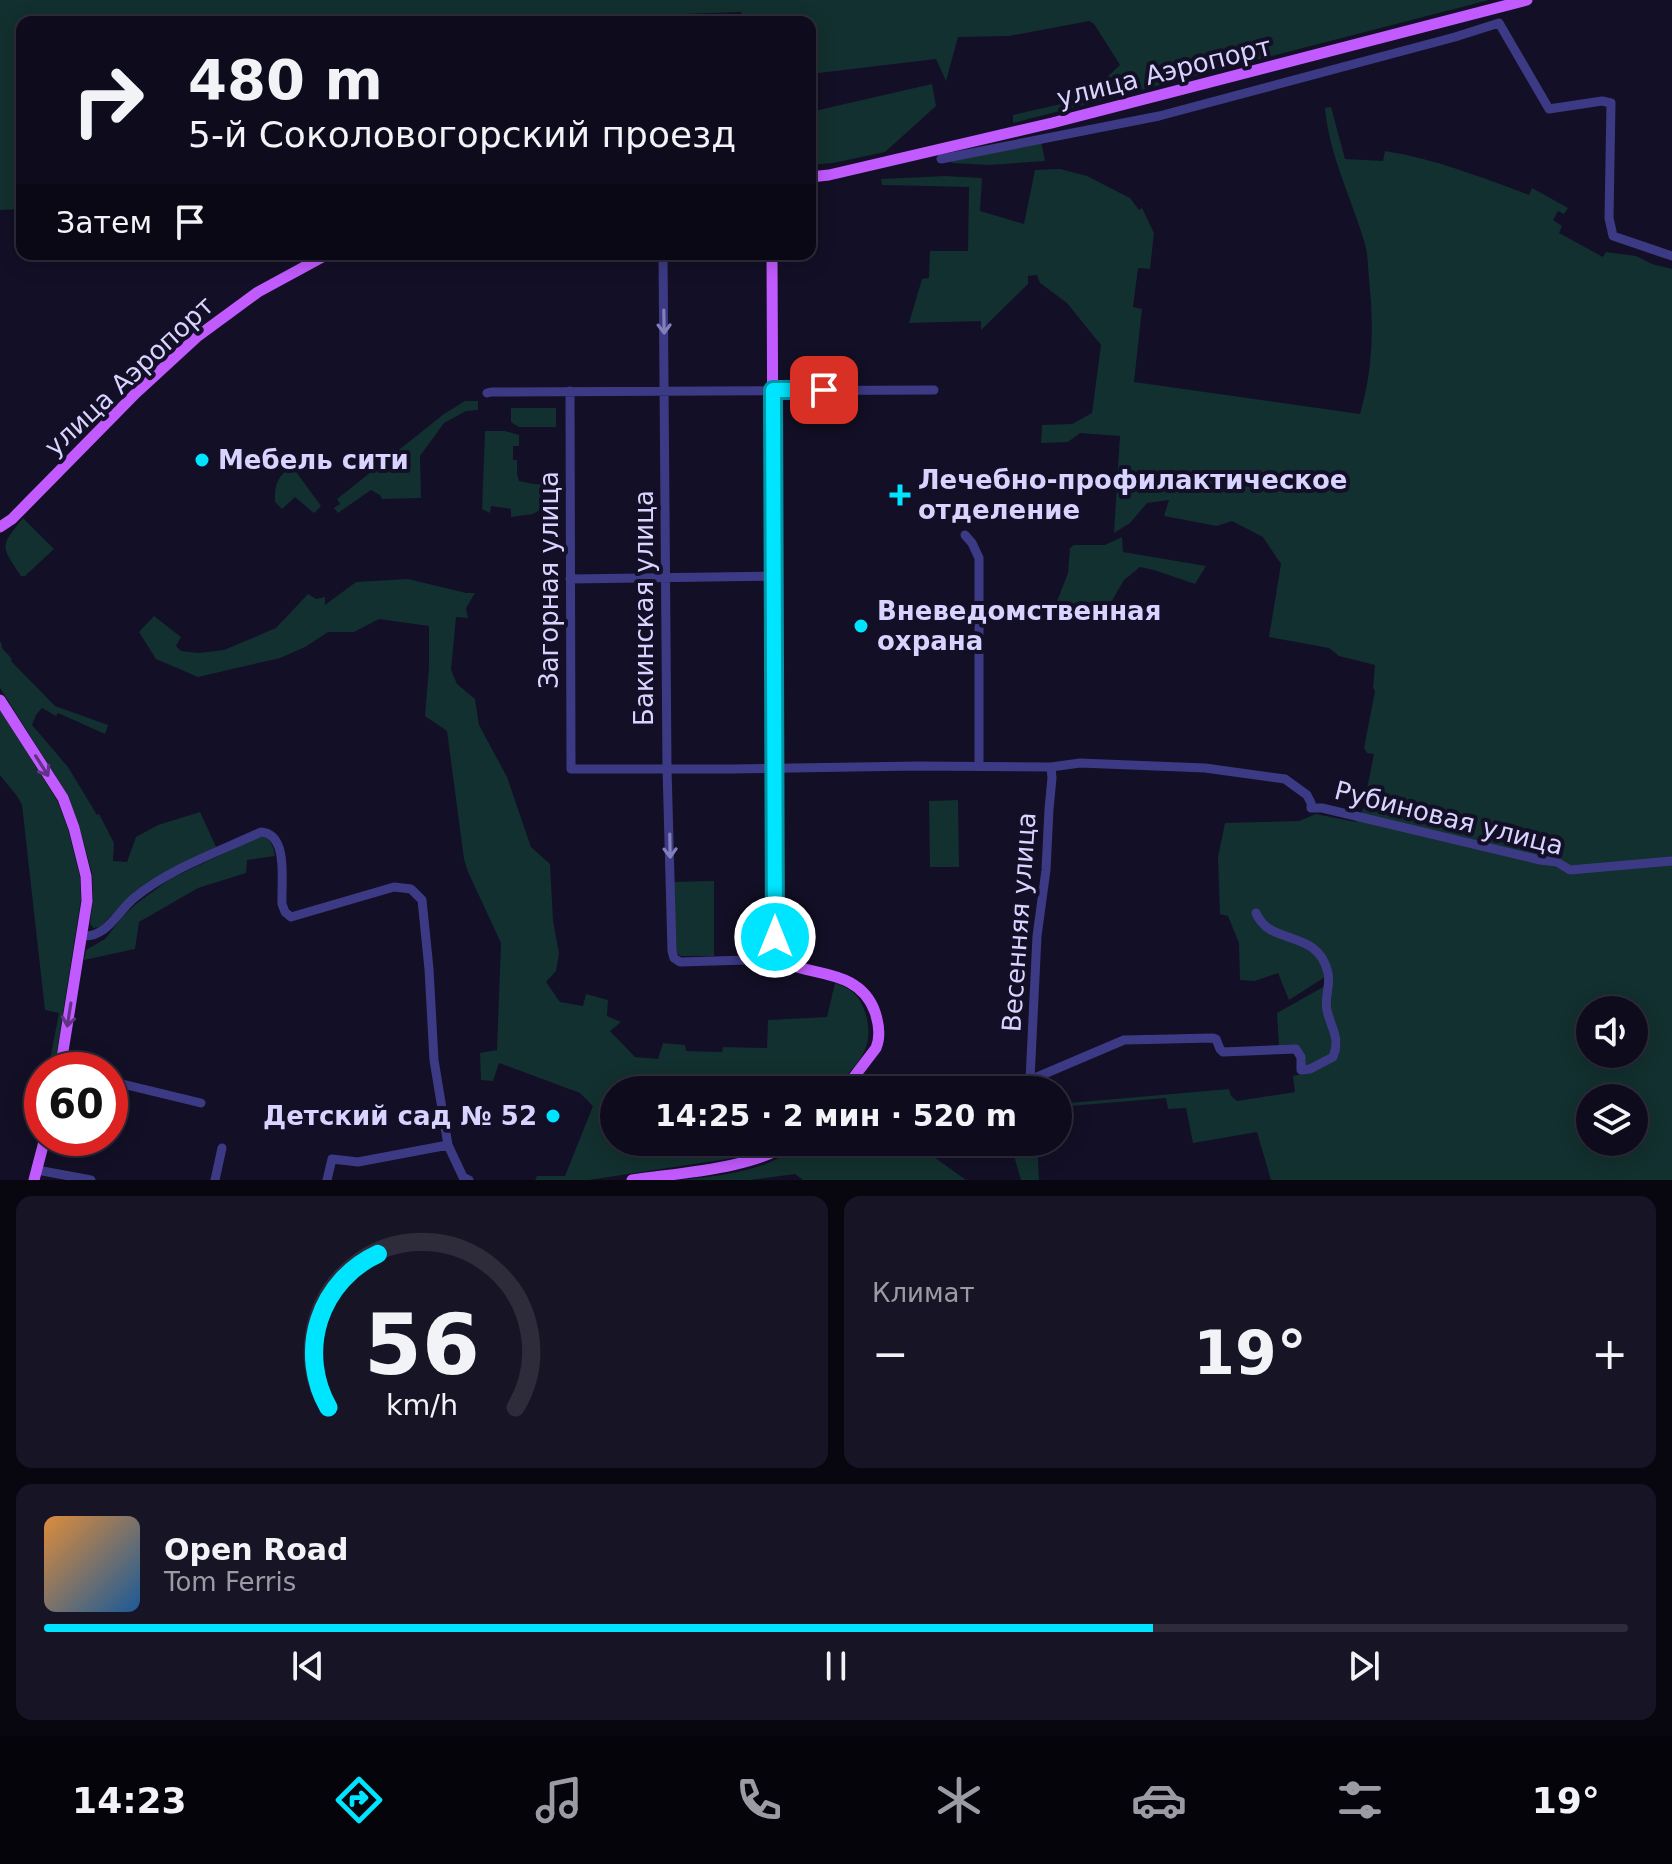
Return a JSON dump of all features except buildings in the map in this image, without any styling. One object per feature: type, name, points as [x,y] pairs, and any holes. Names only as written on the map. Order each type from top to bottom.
[{"type":"main road","name":"улица Аэропорт","points":[[816,176],[1068,119],[1527,0]]},
{"type":"main road","name":"улица Аэропорт","points":[[0,536],[12,519],[136,393],[195,338],[258,292],[317,260]]},
{"type":"main road","points":[[772,260],[778,957],[793,966],[847,980],[860,988],[873,1007],[879,1026],[879,1041],[855,1076]]},
{"type":"main road","name":"улица Аэропорт","points":[[0,527],[12,519]]},
{"type":"main road","points":[[0,700],[63,798],[86,876],[87,901],[63,1052]]},
{"type":"main road","points":[[632,1180],[764,1156]]},
{"type":"street","points":[[941,159],[1159,116],[1499,23],[1549,109],[1602,101],[1611,103],[1609,218],[1613,236],[1672,256]]},
{"type":"street","name":"Бакинская улица","points":[[663,260],[667,768],[672,951],[677,960],[744,961],[778,957]]},
{"type":"street","points":[[487,393],[934,390]]},
{"type":"street","name":"Загорная улица","points":[[570,391],[571,769],[667,768]]},
{"type":"street","points":[[965,535],[979,558],[979,766]]},
{"type":"street","points":[[570,579],[773,576]]},
{"type":"street","name":"Рубиновая улица","points":[[1051,767],[1080,763],[1205,768],[1285,779],[1307,795],[1311,808],[1336,811],[1557,862],[1570,870],[1672,861]]},
{"type":"street","points":[[667,768],[1051,767]]},
{"type":"street","name":"Весенняя улица","points":[[1051,767],[1046,870],[1037,936],[1030,1080],[1124,1040],[1213,1038],[1223,1052],[1296,1049],[1301,1057],[1301,1070],[1310,1069],[1333,1057],[1338,1044],[1326,1008],[1328,971],[1318,951],[1270,931],[1262,926],[1256,913]]},
{"type":"street","points":[[82,936],[92,937],[107,928],[133,899],[168,875],[261,832],[276,837],[281,846],[282,904],[291,917],[394,887],[411,889],[422,900],[434,1060],[448,1145],[463,1177],[469,1180]]},
{"type":"street","points":[[128,1085],[201,1103]]},
{"type":"street","points":[[327,1180],[332,1159],[358,1162],[448,1145]]},
{"type":"street","points":[[215,1180],[222,1148]]},
{"type":"street","points":[[35,1175],[91,1180]]},
{"type":"green space","points":[[0,0],[1489,0],[1013,123],[1013,115],[1083,99],[1120,65],[1094,24],[1089,21],[1009,36],[958,37],[946,81],[936,59],[816,73],[816,16],[742,16],[741,12],[627,16],[16,16],[16,209],[0,210]]},
{"type":"green space","points":[[932,84],[936,106],[885,152],[816,164],[816,111]]},
{"type":"green space","points":[[1331,107],[1345,159],[1383,161],[1385,151],[1476,175],[1529,195],[1532,188],[1568,208],[1564,214],[1558,211],[1553,220],[1562,226],[1559,233],[1603,257],[1606,252],[1636,256],[1672,269],[1672,1180],[1271,1180],[1257,1132],[1193,1143],[1186,1108],[1168,1109],[1166,1098],[1072,1106],[1072,1103],[1229,1089],[1237,1101],[1295,1092],[1293,1076],[1312,1072],[1339,1049],[1341,1043],[1329,1008],[1325,977],[1289,1000],[1278,973],[1255,981],[1240,980],[1239,943],[1228,916],[1220,914],[1218,857],[1225,823],[1299,821],[1316,814],[1356,822],[1363,809],[1374,754],[1367,753],[1364,748],[1375,691],[1375,665],[1339,656],[1329,648],[1269,637],[1281,564],[1263,537],[1232,521],[1217,526],[1164,516],[1169,500],[1147,503],[1130,523],[1114,533],[1120,436],[1080,433],[1068,442],[1041,443],[1042,425],[1072,424],[1092,413],[1101,345],[1067,303],[1040,283],[1037,275],[1028,276],[1028,284],[981,330],[981,321],[909,323],[922,279],[929,278],[930,251],[968,251],[969,187],[882,185],[881,179],[982,178],[980,211],[1024,224],[1035,170],[1060,169],[1087,176],[1130,198],[1139,210],[1142,208],[1154,233],[1150,269],[1138,268],[1133,307],[1142,309],[1134,382],[1360,414],[1368,381],[1371,347],[1372,314],[1367,257],[1327,125],[1325,108]]},
{"type":"green space","points":[[1041,141],[1045,161],[990,165],[952,163],[950,159]]},
{"type":"green space","points":[[465,401],[478,401],[478,410],[466,411],[444,423],[420,456],[421,498],[382,499],[371,490],[338,513],[334,508],[340,504],[337,499],[444,414]]},
{"type":"green space","points":[[511,408],[556,408],[556,427],[519,427],[511,422]]},
{"type":"green space","points":[[485,431],[519,435],[519,446],[513,446],[513,460],[517,460],[519,481],[556,485],[555,501],[533,514],[511,517],[511,509],[491,506],[490,513],[482,509]]},
{"type":"green space","points":[[292,466],[321,506],[314,513],[295,497],[282,509],[275,502],[278,481]]},
{"type":"green space","points":[[23,518],[54,549],[25,576],[21,576],[6,552],[6,546]]},
{"type":"green space","points":[[1122,537],[1123,552],[1206,566],[1195,584],[1140,567],[1124,580],[1103,616],[1070,605],[1054,609],[1068,573],[1070,548],[1074,545],[1105,545]]},
{"type":"green space","points":[[408,579],[475,593],[466,608],[468,618],[456,617],[451,670],[457,684],[475,699],[479,725],[507,777],[531,847],[550,864],[553,920],[559,954],[556,971],[546,982],[560,1002],[583,1006],[586,994],[608,1000],[607,1016],[621,1022],[610,1031],[635,1057],[658,1059],[663,1043],[685,1045],[686,1051],[722,1052],[723,1047],[767,1048],[768,1020],[827,1017],[835,983],[858,997],[868,1025],[866,1046],[846,1076],[600,1076],[600,1156],[744,1156],[589,1180],[535,1180],[537,1176],[565,1176],[593,1106],[580,1093],[499,1063],[493,1081],[481,1080],[480,1053],[497,1050],[501,943],[464,859],[447,731],[425,716],[429,626],[379,619],[354,632],[328,632],[280,658],[198,677],[156,659],[139,632],[154,616],[181,637],[176,646],[181,651],[224,650],[276,628],[308,594],[316,599],[325,597],[325,605],[356,582]]},
{"type":"green space","points":[[0,642],[11,661],[55,706],[108,725],[105,734],[42,708],[32,725],[68,767],[99,814],[114,843],[113,861],[127,862],[136,837],[158,825],[200,812],[216,847],[165,872],[132,894],[100,927],[93,928],[90,923],[92,873],[68,796],[0,688]]},
{"type":"green space","points":[[0,710],[57,800],[80,877],[81,899],[57,1052],[51,1052],[59,1013],[45,1010],[22,805],[0,775]]},
{"type":"green space","points":[[958,800],[959,867],[930,867],[929,801]]},
{"type":"green space","points":[[261,836],[271,843],[275,856],[247,860],[246,873],[198,888],[139,922],[135,949],[84,960],[86,950],[105,939],[136,904],[170,879]]},
{"type":"green space","points":[[714,881],[714,956],[680,956],[675,950],[673,882]]},
{"type":"green space","points":[[1325,986],[1335,1043],[1330,1056],[1307,1067],[1304,1066],[1301,1047],[1279,1047],[1277,1013]]},
{"type":"green space","points":[[782,1156],[933,1156],[966,1180],[803,1180],[795,1174],[750,1180],[681,1180],[729,1174]]},
{"type":"green space","points":[[1014,1156],[1038,1156],[1039,1180],[1021,1180]]},
{"type":"place","name":"Мебель сити","points":[[202,460]]},
{"type":"place","name":"Лечебно-профилактическое отделение","points":[[900,495]]},
{"type":"place","name":"Вневедомственная охрана","points":[[861,626]]},
{"type":"place","name":"Детский сад № 52","points":[[553,1116]]},
{"type":"route","points":[[775,937],[773,390],[824,390]]}]
